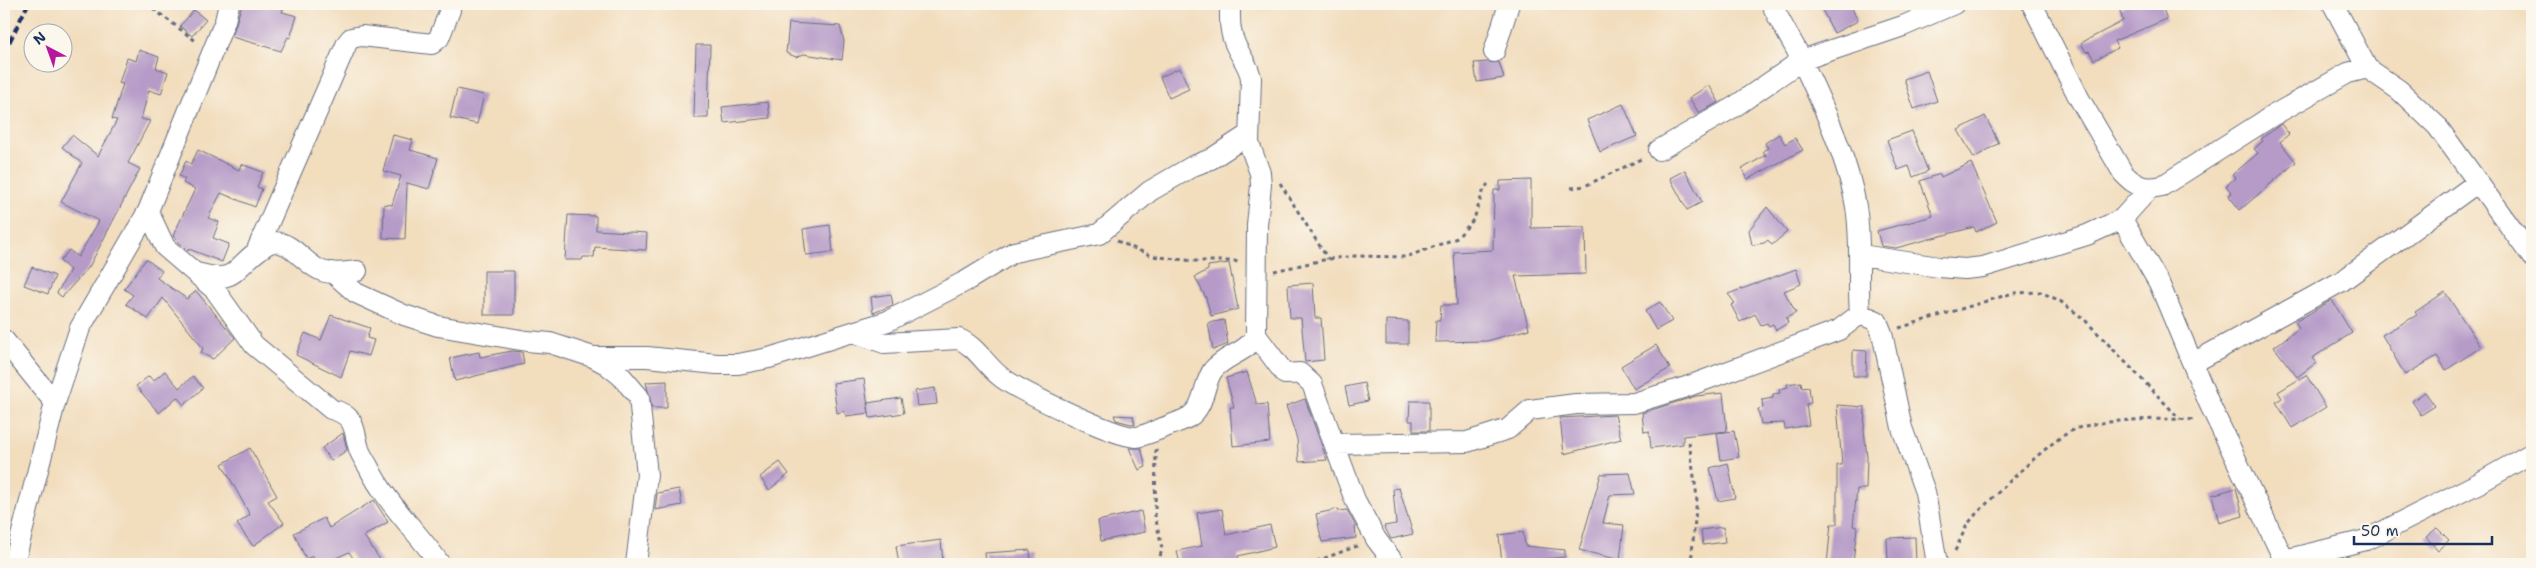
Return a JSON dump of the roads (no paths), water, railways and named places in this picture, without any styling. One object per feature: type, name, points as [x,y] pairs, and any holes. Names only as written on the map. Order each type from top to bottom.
[{"type":"street","points":[[14,564],[55,403],[80,328],[148,211],[225,21],[229,4]]},
{"type":"street","points":[[853,332],[884,343],[959,339],[967,343],[1002,378],[1058,406],[1124,435],[1137,437],[1190,417],[1201,402],[1214,369],[1223,360],[1253,342],[1256,335],[1256,225],[1261,185],[1249,134],[1250,69],[1233,40],[1230,27],[1230,4]]},
{"type":"street","points":[[1494,52],[1510,4]]},
{"type":"street","points":[[1772,4],[1802,60],[1848,173],[1856,207],[1861,255],[1860,314]]},
{"type":"street","points":[[1659,150],[1734,107],[1802,60],[1902,26],[1954,4]]},
{"type":"street","points":[[2032,4],[2079,98],[2123,173],[2132,182],[2149,189]]},
{"type":"street","points":[[2333,4],[2367,68],[2399,90],[2437,126],[2532,256]]},
{"type":"street","points":[[256,252],[347,43],[351,38],[362,36],[432,44],[439,38],[450,10]]},
{"type":"street","points":[[1861,255],[1904,263],[1965,269],[1983,267],[2086,235],[2122,219],[2149,189],[2162,186],[2272,116],[2331,82],[2348,73],[2367,68]]},
{"type":"street","points":[[593,357],[647,356],[717,364],[738,364],[769,358],[888,321],[913,310],[1014,252],[1099,234],[1150,190],[1193,166],[1211,159],[1249,134]]},
{"type":"street","points":[[2193,363],[2342,281],[2478,182]]},
{"type":"street","points":[[148,211],[165,247],[226,302],[254,345],[264,356],[331,410],[341,412],[349,419],[357,435],[359,448],[384,495],[419,534],[440,564]]},
{"type":"street","points":[[2122,219],[2159,283],[2217,421],[2285,562],[2366,540],[2479,483],[2532,453]]},
{"type":"street","points":[[196,273],[216,278],[228,277],[235,273],[256,252],[271,242],[282,243],[318,269],[332,272],[357,271]]},
{"type":"street","points":[[332,272],[356,293],[404,315],[430,323],[527,341],[550,343],[593,357],[622,376],[639,397],[647,475],[636,564]]},
{"type":"street","points":[[1860,314],[1876,322],[1882,333],[1902,428],[1925,492],[1945,559]]},
{"type":"street","points":[[1336,444],[1467,442],[1508,429],[1530,410],[1576,404],[1634,404],[1686,387],[1839,330],[1860,314]]},
{"type":"street","points":[[1256,335],[1285,374],[1300,373],[1312,384],[1336,444],[1348,486],[1376,539],[1395,564]]},
{"type":"street","points":[[4,340],[19,361],[55,403]]},
{"type":"railway","points":[[4,53],[28,4]]}]
